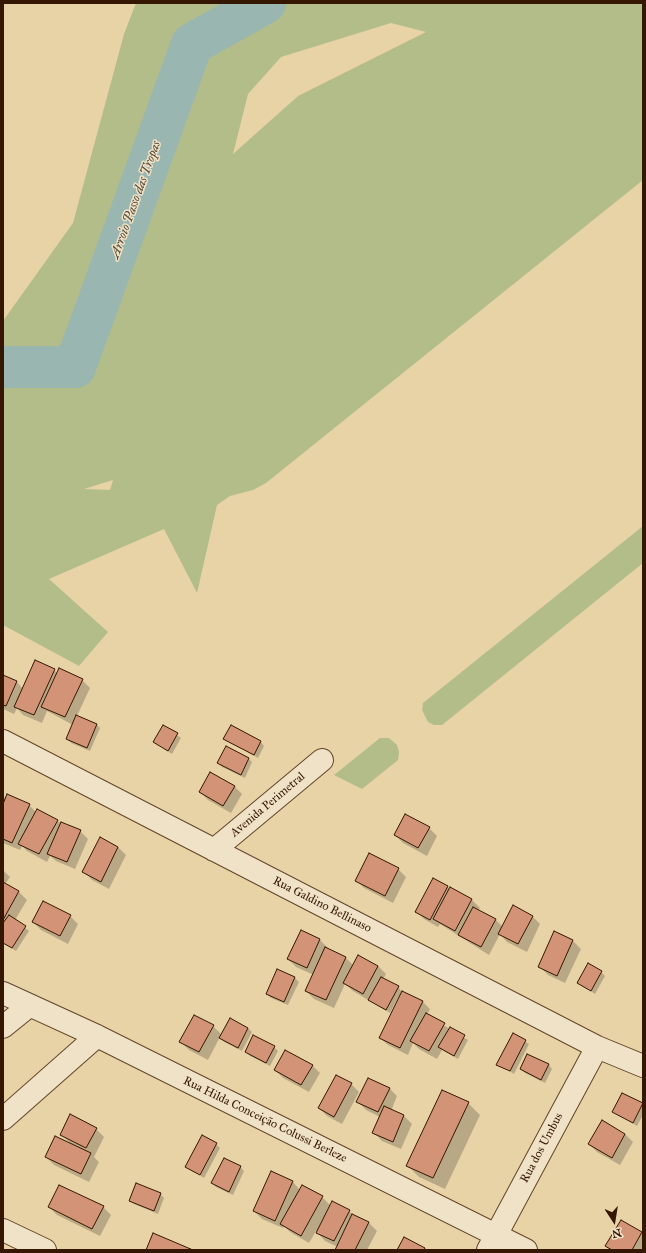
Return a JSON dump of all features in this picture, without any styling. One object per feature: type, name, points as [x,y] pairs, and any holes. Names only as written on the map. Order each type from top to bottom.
[{"type":"street","name":"Rua Galdino Bellinaso","points":[[3,741],[597,1047],[643,1066]]},
{"type":"street","name":"Avenida Perimetral","points":[[214,850],[322,760]]},
{"type":"street","name":"Rua Hilda Conceição Colussi Berleze","points":[[3,993],[97,1036],[492,1243],[526,1250]]},
{"type":"street","points":[[3,1027],[29,1006]]},
{"type":"street","points":[[3,1119],[97,1036]]},
{"type":"street","name":"Rua dos Umbus","points":[[492,1243],[597,1047]]},
{"type":"street","points":[[3,1230],[45,1250]]},
{"type":"green space","points":[[136,3],[643,3],[643,180],[266,483],[253,490],[230,496],[217,505],[197,593],[164,529],[49,579],[108,632],[79,666],[3,625],[3,321],[73,223],[124,34]],"holes":[[[391,23],[426,32],[298,96],[233,154],[248,94],[281,57]],[[113,480],[110,490],[84,489]]]},
{"type":"green space","points":[[643,526],[643,563],[442,725],[434,725],[428,722],[422,710],[423,703]]},
{"type":"green space","points":[[380,738],[389,738],[397,745],[399,752],[398,760],[362,789],[334,775]]},
{"type":"building","points":[[35,660],[55,669],[34,715],[14,707]]},
{"type":"building","points":[[59,668],[83,679],[65,717],[41,707]]},
{"type":"building","points":[[3,675],[17,681],[6,706],[3,705]]},
{"type":"building","points":[[76,715],[97,724],[87,748],[66,739]]},
{"type":"building","points":[[163,725],[178,733],[168,751],[153,742]]},
{"type":"building","points":[[231,725],[261,741],[254,755],[223,739]]},
{"type":"building","points":[[226,746],[249,758],[241,775],[217,763]]},
{"type":"building","points":[[210,772],[235,786],[223,806],[199,792]]},
{"type":"building","points":[[7,794],[30,804],[12,843],[3,839],[3,804]]},
{"type":"building","points":[[37,809],[58,820],[39,854],[18,844]]},
{"type":"building","points":[[405,814],[430,827],[418,848],[394,835]]},
{"type":"building","points":[[61,822],[81,830],[67,862],[47,854]]},
{"type":"building","points":[[100,837],[118,847],[101,882],[82,872]]},
{"type":"building","points":[[369,853],[399,868],[385,896],[355,881]]},
{"type":"building","points":[[433,878],[448,886],[430,920],[415,912]]},
{"type":"building","points":[[3,882],[19,891],[3,920]]},
{"type":"building","points":[[450,887],[472,899],[455,931],[433,919]]},
{"type":"building","points":[[43,901],[71,915],[60,936],[32,922]]},
{"type":"building","points":[[513,905],[533,916],[518,944],[498,934]]},
{"type":"building","points":[[473,907],[496,919],[481,947],[458,935]]},
{"type":"building","points":[[9,915],[26,926],[12,948],[3,943],[3,923]]},
{"type":"building","points":[[301,930],[320,939],[307,968],[287,959]]},
{"type":"building","points":[[554,931],[573,940],[557,976],[538,967]]},
{"type":"building","points":[[325,947],[346,957],[326,1000],[305,991]]},
{"type":"building","points":[[358,955],[378,966],[363,994],[343,983]]},
{"type":"building","points":[[588,963],[602,971],[591,991],[577,983]]},
{"type":"building","points":[[277,969],[295,977],[284,1002],[266,994]]},
{"type":"building","points":[[381,977],[399,986],[386,1010],[368,1000]]},
{"type":"building","points":[[402,991],[423,1001],[400,1048],[379,1038]]},
{"type":"building","points":[[426,1013],[445,1023],[429,1051],[410,1041]]},
{"type":"building","points":[[194,1015],[214,1025],[199,1052],[179,1042]]},
{"type":"building","points":[[230,1018],[248,1028],[238,1048],[219,1038]]},
{"type":"building","points":[[450,1027],[465,1035],[454,1056],[438,1047]]},
{"type":"building","points":[[513,1033],[526,1040],[510,1071],[496,1065]]},
{"type":"building","points":[[253,1035],[275,1046],[266,1063],[245,1052]]},
{"type":"building","points":[[285,1050],[313,1065],[301,1085],[274,1070]]},
{"type":"building","points":[[527,1054],[549,1064],[541,1080],[520,1069]]},
{"type":"building","points":[[336,1075],[352,1083],[334,1117],[318,1108]]},
{"type":"building","points":[[368,1078],[390,1088],[378,1112],[356,1102]]},
{"type":"building","points":[[442,1090],[469,1102],[433,1178],[406,1166]]},
{"type":"building","points":[[622,1093],[643,1103],[633,1123],[612,1112]]},
{"type":"building","points":[[384,1106],[404,1115],[393,1142],[372,1133]]},
{"type":"building","points":[[70,1114],[97,1128],[86,1148],[60,1135]]},
{"type":"building","points":[[602,1120],[625,1134],[612,1158],[588,1144]]},
{"type":"building","points":[[202,1135],[217,1143],[200,1175],[185,1167]]},
{"type":"building","points":[[55,1136],[91,1153],[81,1174],[45,1157]]},
{"type":"building","points":[[224,1158],[241,1166],[229,1192],[211,1183]]},
{"type":"building","points":[[271,1171],[293,1181],[275,1221],[253,1211]]},
{"type":"building","points":[[136,1183],[161,1193],[154,1211],[129,1201]]},
{"type":"building","points":[[59,1185],[104,1206],[92,1229],[48,1207]]},
{"type":"building","points":[[302,1185],[323,1196],[301,1236],[280,1224]]},
{"type":"building","points":[[332,1201],[350,1210],[334,1241],[316,1233]]},
{"type":"building","points":[[352,1214],[369,1222],[355,1250],[335,1250]]},
{"type":"building","points":[[621,1220],[642,1232],[632,1250],[612,1250],[605,1246]]},
{"type":"building","points":[[153,1233],[193,1250],[146,1250]]},
{"type":"building","points":[[404,1237],[425,1248],[424,1250],[397,1250]]},
{"type":"waterway","name":"Arroio Passo das Tropas","points":[[3,367],[75,367],[192,44],[265,3]]}]
